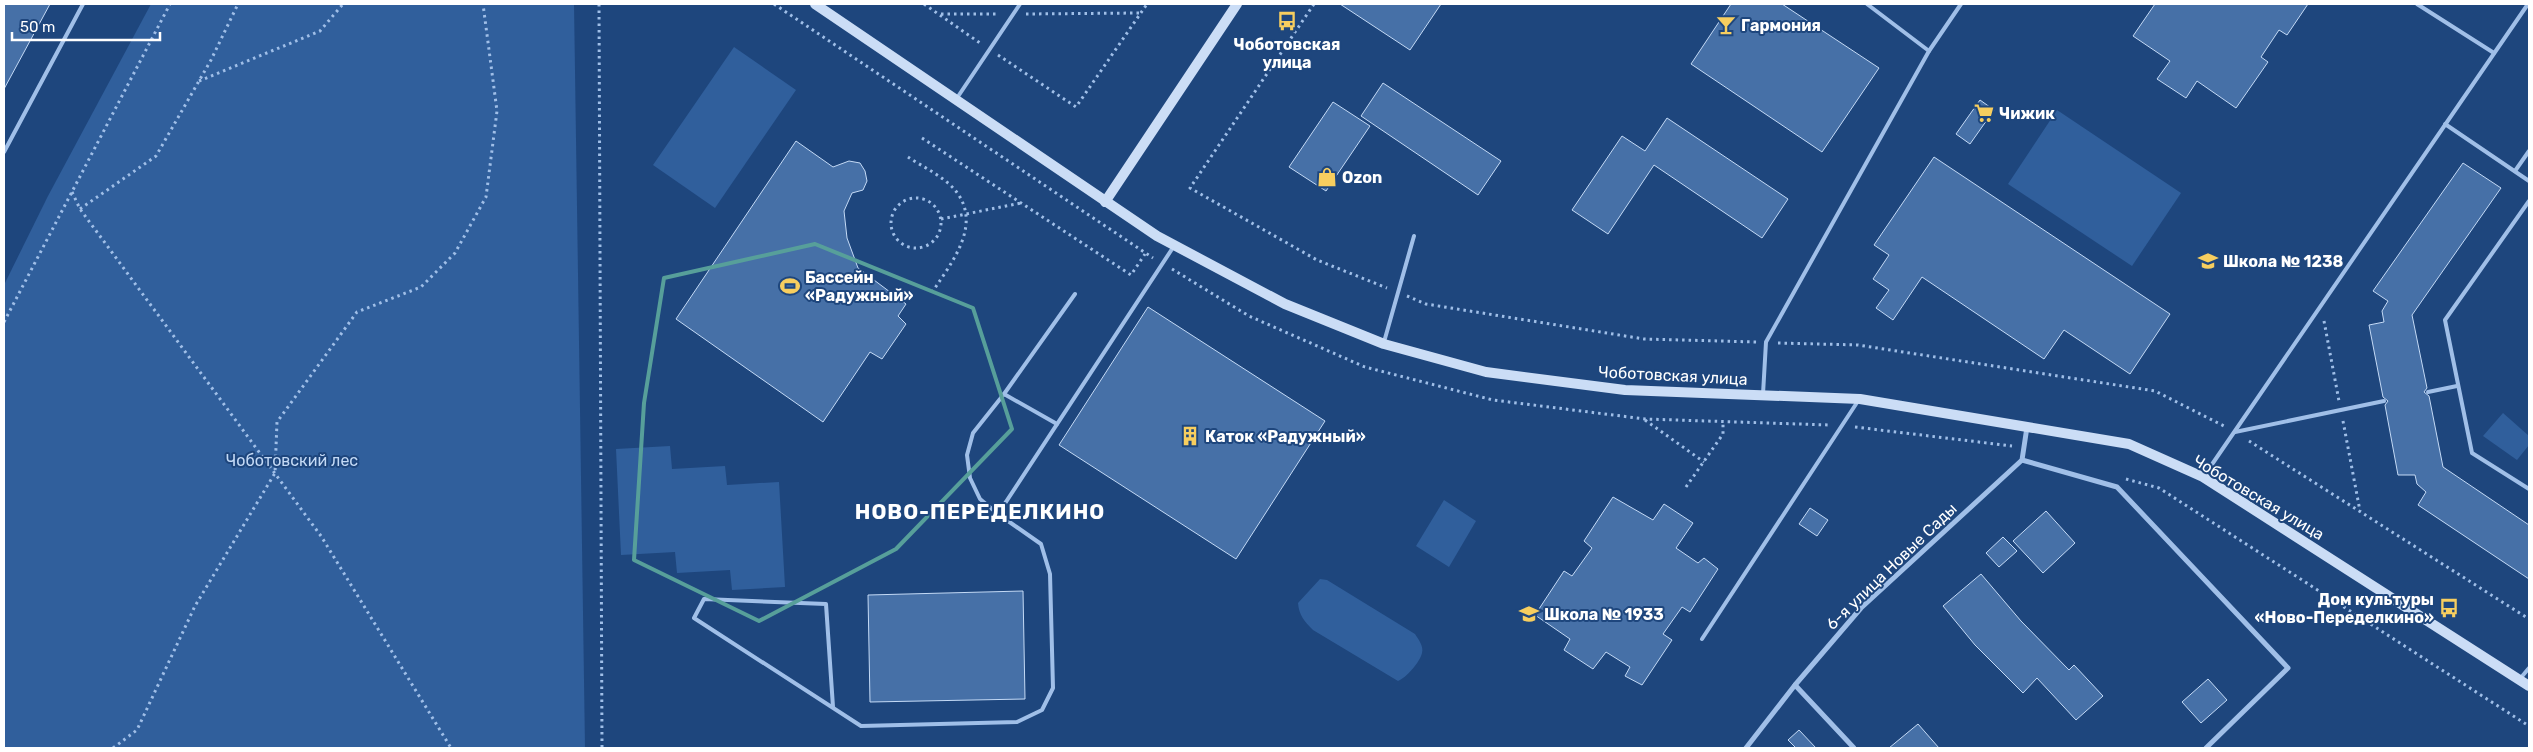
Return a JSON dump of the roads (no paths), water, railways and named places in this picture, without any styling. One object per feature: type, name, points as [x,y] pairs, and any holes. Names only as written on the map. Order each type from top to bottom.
[{"type":"main road","name":"Чоботовская улица","points":[[815,4],[1105,202],[1174,246],[1285,304],[1384,344],[1486,372],[1625,390],[1860,399],[2129,444],[2204,478],[2529,686]]},
{"type":"main road","points":[[1105,202],[1237,4]]},
{"type":"street","points":[[2027,426],[2022,460],[2117,487],[2288,668],[2206,748]]},
{"type":"street","name":"6-я улица Новые Сады","points":[[1746,748],[1795,685],[1861,608],[2022,460]]},
{"type":"street","points":[[1795,685],[1854,748]]},
{"type":"lane","points":[[4,152],[83,4]]},
{"type":"lane","points":[[955,100],[1020,4]]},
{"type":"lane","points":[[1867,4],[1929,51]]},
{"type":"lane","points":[[1763,394],[1766,342],[1929,51],[1961,4]]},
{"type":"lane","points":[[2417,4],[2494,53]]},
{"type":"lane","points":[[2204,478],[2528,4]]},
{"type":"lane","points":[[2445,124],[2529,181]]},
{"type":"lane","points":[[2515,171],[2529,151]]},
{"type":"lane","points":[[2529,201],[2445,320],[2472,453],[2529,489]]},
{"type":"lane","points":[[1384,344],[1414,236]]},
{"type":"lane","points":[[998,514],[1174,246]]},
{"type":"lane","points":[[833,707],[826,604],[704,599],[694,618],[861,726],[1017,722],[1042,710],[1053,688],[1050,574],[1041,544],[980,499],[970,478],[967,456],[973,433],[1004,394],[1075,294]]},
{"type":"lane","points":[[2428,392],[2457,386]]},
{"type":"lane","points":[[1004,394],[1056,424]]},
{"type":"lane","points":[[1702,639],[1860,399]]},
{"type":"lane","points":[[2235,432],[2384,401]]},
{"type":"lane","points":[[2520,680],[2529,668]]},
{"type":"place","name":"Чоботовская улица","points":[[1287,21]]},
{"type":"place","name":"Гармония","points":[[1726,25]]},
{"type":"place","name":"Чижик","points":[[1984,113]]},
{"type":"place","name":"Ozon","points":[[1327,177]]},
{"type":"place","name":"Школа № 1238","points":[[2208,261]]},
{"type":"place","name":"Бассейн «Радужный»","points":[[790,286]]},
{"type":"place","name":"Каток «Радужный»","points":[[1190,436]]},
{"type":"place","name":"Дом культуры «Ново-Переделкино»","points":[[2449,608]]},
{"type":"place","name":"Школа № 1933","points":[[1529,614]]},
{"type":"district","name":"НОВО-ПЕРЕДЕЛКИНО","points":[[980,512]]},
{"type":"park label","name":"Чоботовский лес","points":[[292,460]]}]
